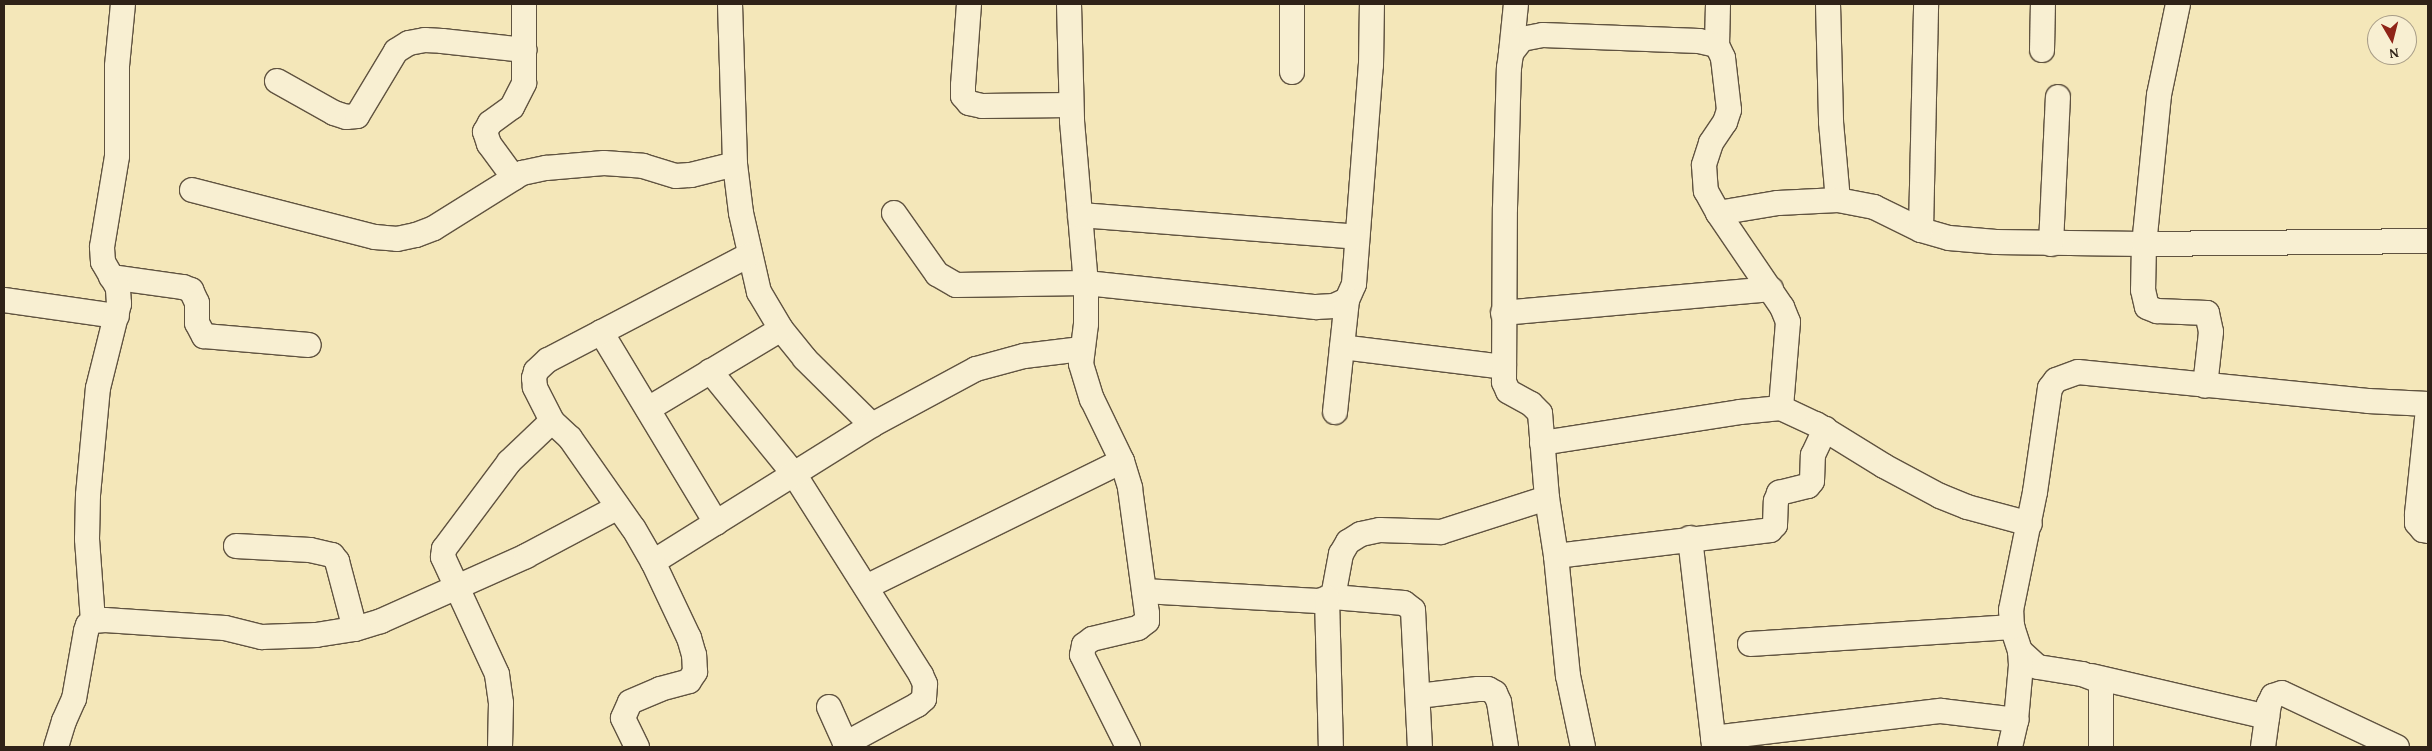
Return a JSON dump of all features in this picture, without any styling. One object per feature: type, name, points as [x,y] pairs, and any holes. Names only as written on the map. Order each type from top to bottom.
[{"type":"street","points":[[93,621],[88,556],[88,495],[98,388],[119,304],[118,288],[103,262],[102,240],[117,156],[118,66],[123,4]]},
{"type":"street","points":[[514,178],[489,144],[485,132],[490,123],[512,107],[518,99],[524,83],[524,4]]},
{"type":"street","points":[[730,4],[735,164],[748,256],[759,292],[780,328],[805,359],[872,426]]},
{"type":"street","points":[[969,4],[963,85],[963,96],[969,103],[982,106],[1071,106]]},
{"type":"street","points":[[1069,4],[1071,106],[1086,283],[1086,324],[1081,364],[1084,378],[1122,461],[1130,488],[1147,621],[1131,630],[1092,639],[1084,645],[1082,655],[1128,747]]},
{"type":"street","points":[[1292,4],[1292,72]]},
{"type":"street","points":[[1335,412],[1347,300],[1354,284],[1371,65],[1372,4]]},
{"type":"street","points":[[1516,4],[1508,88],[1503,313],[1504,382],[1508,391],[1531,404],[1540,413],[1547,498],[1556,556],[1568,676],[1583,747]]},
{"type":"street","points":[[1718,4],[1717,45],[1723,58],[1728,110],[1725,122],[1711,143],[1704,165],[1706,191],[1718,213],[1771,289],[1782,307],[1788,322],[1781,408]]},
{"type":"street","points":[[1828,4],[1831,122],[1838,200]]},
{"type":"street","points":[[1921,230],[1926,4]]},
{"type":"street","points":[[2042,50],[2043,4]]},
{"type":"street","points":[[2178,4],[2159,95],[2144,244],[2143,290],[2147,307],[2157,311],[2207,313],[2211,332],[2205,386]]},
{"type":"street","points":[[1511,53],[1522,39],[1543,35],[1699,41],[1717,45]]},
{"type":"street","points":[[277,81],[334,113],[346,117],[357,116],[396,51],[409,43],[424,40],[442,40],[525,50]]},
{"type":"street","points":[[2052,244],[2058,97]]},
{"type":"street","points":[[192,190],[376,237],[397,239],[416,235],[434,228],[522,173],[581,164],[643,166],[676,176],[691,175],[735,164]]},
{"type":"street","points":[[1718,213],[1778,203],[1838,200],[1874,207],[1921,230],[1949,238],[2052,244],[2428,241]]},
{"type":"street","points":[[894,213],[937,274],[956,285],[1086,283],[1316,307],[1334,306],[1347,300]]},
{"type":"street","points":[[1080,215],[1357,237]]},
{"type":"street","points":[[638,747],[624,718],[630,702],[660,689],[690,681],[696,672],[694,655],[689,638],[653,562],[618,507],[570,438],[552,421],[535,387],[536,371],[548,360],[748,256]]},
{"type":"street","points":[[111,277],[184,287],[191,290],[197,303],[197,324],[204,336],[309,345]]},
{"type":"street","points":[[1503,313],[1771,289]]},
{"type":"street","points":[[4,300],[117,316]]},
{"type":"street","points":[[648,409],[780,328]]},
{"type":"street","points":[[602,332],[716,523]]},
{"type":"street","points":[[1342,347],[1504,367]]},
{"type":"street","points":[[653,562],[872,426],[976,369],[1016,358],[1082,349]]},
{"type":"street","points":[[710,371],[794,474],[921,675],[925,692],[924,699],[917,705],[846,746],[829,707]]},
{"type":"street","points":[[2010,747],[2016,720],[2020,650],[2012,627],[2014,593],[2030,524],[2050,388],[2056,380],[2078,372],[2368,401],[2428,404]]},
{"type":"street","points":[[1542,443],[1740,412],[1781,408],[1825,430],[1884,466],[1940,496],[1967,507],[2030,524]]},
{"type":"street","points":[[2428,409],[2417,514],[2417,523],[2423,530],[2428,531]]},
{"type":"street","points":[[500,747],[501,703],[497,674],[443,557],[447,542],[509,462],[552,421]]},
{"type":"street","points":[[1556,556],[1690,538],[1770,530],[1775,525],[1776,501],[1779,494],[1808,486],[1812,482],[1813,455],[1825,430]]},
{"type":"street","points":[[866,587],[1122,461]]},
{"type":"street","points":[[1331,747],[1330,598],[1341,554],[1348,542],[1361,534],[1380,530],[1441,532],[1547,498]]},
{"type":"street","points":[[56,747],[64,721],[74,699],[86,631],[88,625],[93,621],[105,620],[217,628],[262,638],[316,635],[355,629],[381,621],[533,553],[618,507]]},
{"type":"street","points":[[1690,538],[1714,743],[1941,711],[2016,720]]},
{"type":"street","points":[[236,546],[310,550],[332,555],[337,561],[355,629]]},
{"type":"street","points":[[1144,591],[1318,601],[1330,598],[1409,605],[1415,617],[1420,747]]},
{"type":"street","points":[[1750,644],[2012,627]]},
{"type":"street","points":[[2020,650],[2038,667],[2091,676],[2267,716]]},
{"type":"street","points":[[2091,676],[2098,680],[2101,687],[2101,747]]},
{"type":"street","points":[[1418,696],[1478,689],[1488,689],[1495,692],[1506,747]]},
{"type":"street","points":[[2263,747],[2269,704],[2273,696],[2282,693],[2397,747]]}]
